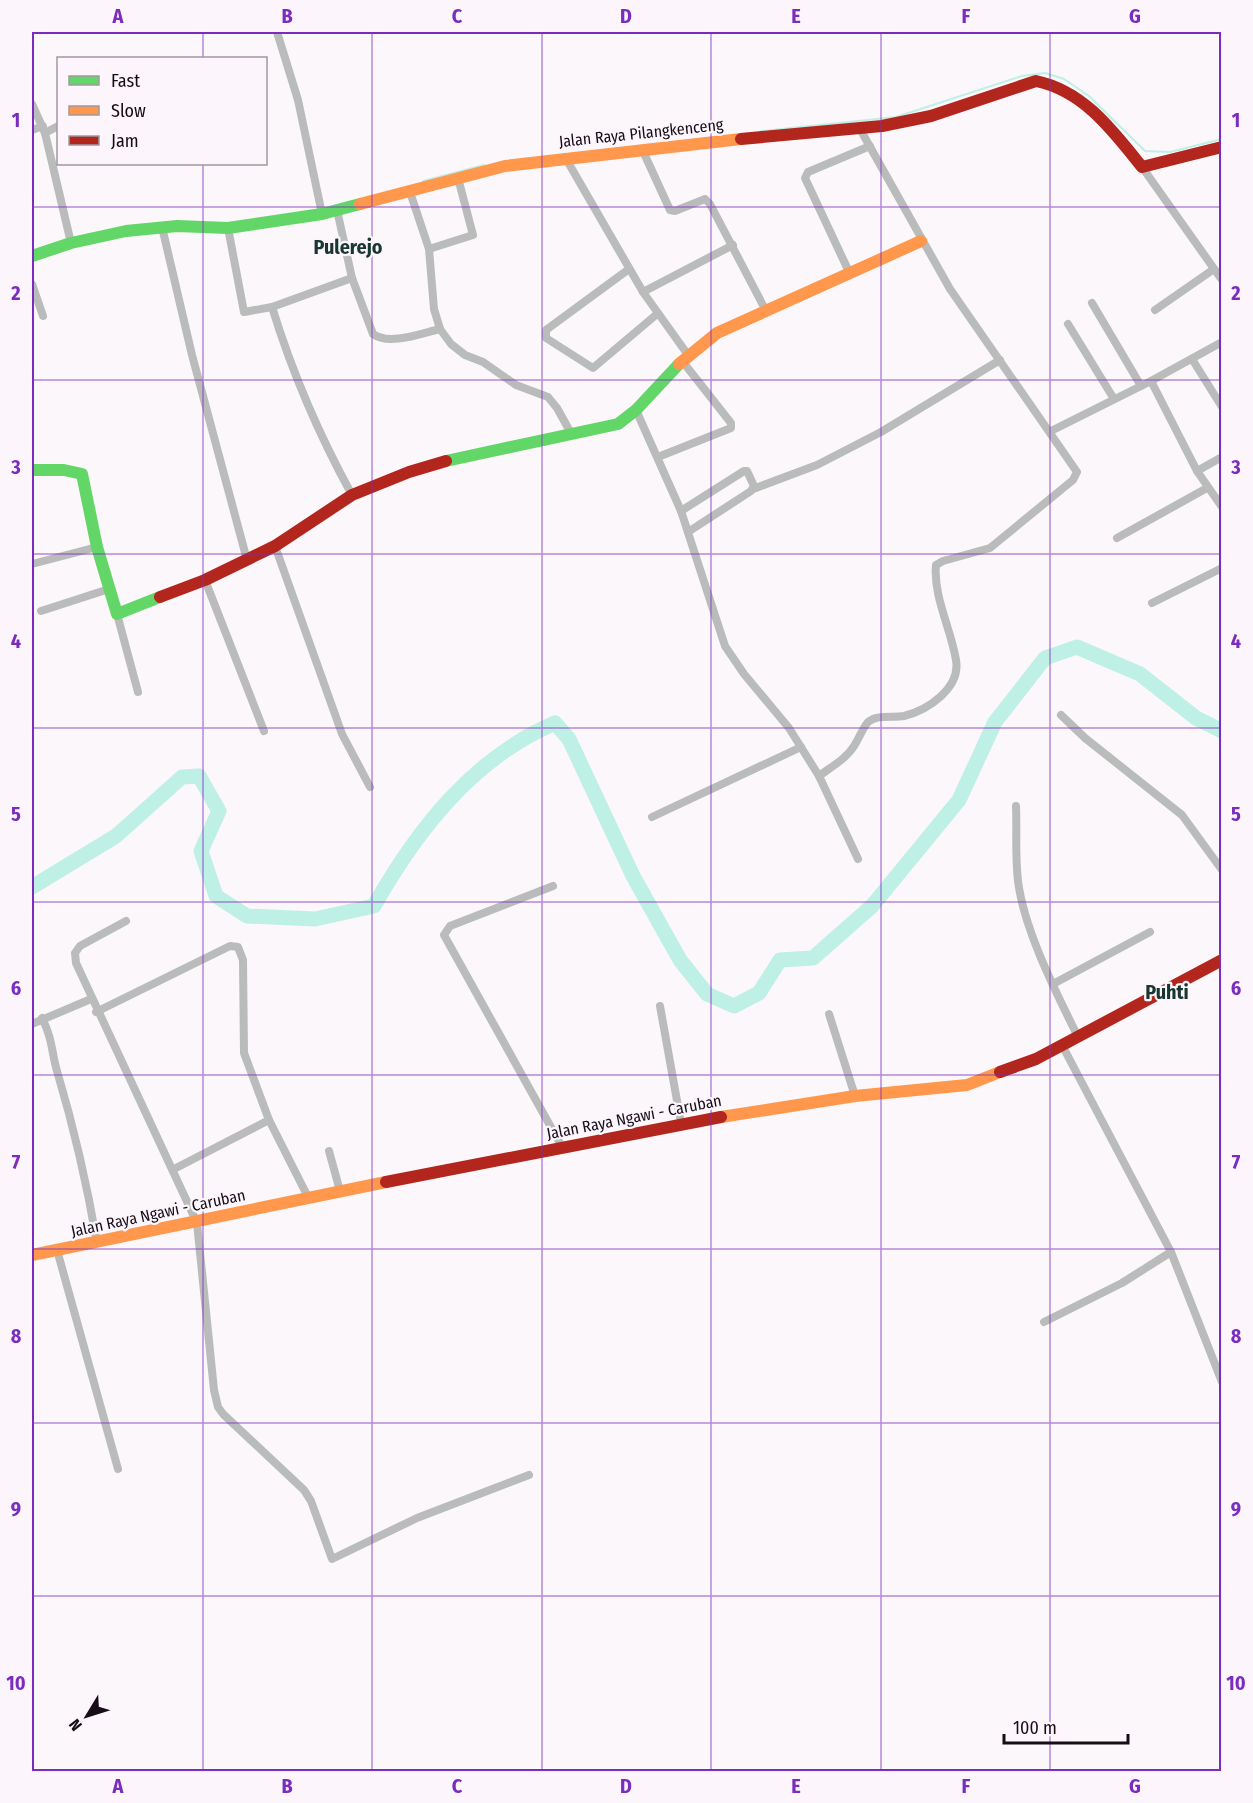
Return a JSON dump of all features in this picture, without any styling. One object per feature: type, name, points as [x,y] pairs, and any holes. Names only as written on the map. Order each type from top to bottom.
[{"type":"main road","name":"Jalan Raya Pilangkenceng","points":[[32,256],[71,243],[126,231],[162,227],[228,228],[322,214],[505,166],[565,157],[823,130],[861,129],[931,116],[1028,82],[1044,81],[1061,88],[1086,105],[1142,167]]},
{"type":"main road","points":[[1142,167],[1221,147]]},
{"type":"main road","points":[[32,470],[64,470],[82,474],[97,547],[117,614],[205,580],[275,546],[352,495],[452,459],[618,424],[636,410],[685,358],[717,333],[765,309],[850,274],[921,241]]},
{"type":"main road","name":"Jalan Raya Ngawi - Caruban","points":[[32,1254],[197,1224],[340,1191],[681,1124],[855,1096],[967,1085],[1008,1071],[1062,1045],[1221,960]]},
{"type":"street","points":[[277,32],[298,100],[322,214]]},
{"type":"street","points":[[32,104],[44,130],[71,243]]},
{"type":"street","points":[[32,130],[57,126]]},
{"type":"street","points":[[819,776],[851,751],[868,723],[874,718],[902,716],[916,711],[946,690],[954,679],[957,662],[940,596],[936,565],[990,548],[1076,476],[1076,468],[1051,431],[950,290],[861,129]]},
{"type":"street","points":[[850,274],[806,177],[808,172],[870,146]]},
{"type":"street","points":[[642,149],[670,210],[675,211],[707,200],[733,245],[765,309]]},
{"type":"street","points":[[565,157],[643,292],[685,358],[731,423],[731,428],[658,457]]},
{"type":"street","points":[[1142,167],[1221,280]]},
{"type":"street","points":[[429,249],[473,235],[458,177]]},
{"type":"street","points":[[410,192],[429,249],[435,309],[440,329],[451,344],[465,355],[483,362],[516,385],[548,398],[572,435]]},
{"type":"street","points":[[337,210],[352,278],[373,334],[378,338],[391,339],[440,329]]},
{"type":"street","points":[[162,227],[192,355],[247,560]]},
{"type":"street","points":[[228,228],[244,312],[272,307],[352,278]]},
{"type":"street","points":[[643,292],[733,245]]},
{"type":"street","points":[[629,269],[546,330],[546,338],[593,368],[657,314]]},
{"type":"street","points":[[1155,310],[1214,269]]},
{"type":"street","points":[[32,284],[43,315]]},
{"type":"street","points":[[1092,303],[1141,386]]},
{"type":"street","points":[[272,307],[311,411],[334,464],[352,495]]},
{"type":"street","points":[[1068,324],[1114,399]]},
{"type":"street","points":[[1051,431],[1151,381],[1221,342]]},
{"type":"street","points":[[1192,359],[1221,407]]},
{"type":"street","points":[[688,532],[753,489],[817,465],[872,437],[1000,360]]},
{"type":"street","points":[[1151,381],[1197,471],[1221,507]]},
{"type":"street","points":[[636,410],[681,511],[725,646],[801,747],[819,776],[858,859]]},
{"type":"street","points":[[1197,471],[1221,457]]},
{"type":"street","points":[[681,511],[744,471],[747,471],[753,489]]},
{"type":"street","points":[[1117,538],[1207,488]]},
{"type":"street","points":[[275,546],[342,734],[370,787]]},
{"type":"street","points":[[32,564],[97,547]]},
{"type":"street","points":[[1152,603],[1221,567]]},
{"type":"street","points":[[205,580],[264,731]]},
{"type":"street","points":[[41,611],[109,589]]},
{"type":"street","points":[[117,614],[138,692]]},
{"type":"street","points":[[1061,716],[1085,738],[1182,815],[1221,870]]},
{"type":"street","points":[[652,817],[801,747]]},
{"type":"street","points":[[1016,806],[1018,881],[1022,898],[1053,984],[1078,1037]]},
{"type":"street","points":[[553,886],[450,926],[444,935],[562,1147]]},
{"type":"street","points":[[126,921],[80,946],[75,953],[76,963],[96,1012],[174,1169],[197,1224],[207,1333],[218,1407],[304,1490],[311,1501],[332,1559],[417,1518],[529,1475]]},
{"type":"street","points":[[1053,984],[1150,932]]},
{"type":"street","points":[[96,1012],[230,945],[238,947],[243,960],[244,1053],[270,1119],[309,1199]]},
{"type":"street","points":[[32,1024],[91,999]]},
{"type":"street","points":[[660,1006],[681,1124]]},
{"type":"street","points":[[829,1014],[855,1096]]},
{"type":"street","points":[[42,1018],[52,1038],[52,1054],[78,1140],[97,1243]]},
{"type":"street","points":[[1062,1045],[1171,1252],[1221,1382]]},
{"type":"street","points":[[174,1169],[270,1119]]},
{"type":"street","points":[[329,1151],[340,1191]]},
{"type":"street","points":[[57,1250],[118,1469]]},
{"type":"street","points":[[1044,1322],[1122,1283],[1171,1252]]},
{"type":"waterway","points":[[761,131],[896,117],[1022,76],[1045,73],[1064,79],[1089,96],[1145,151],[1170,152],[1222,139]]},
{"type":"waterway","points":[[423,181],[484,165]]},
{"type":"waterway","points":[[32,887],[116,836],[182,777],[199,776],[219,811],[201,851],[216,896],[247,916],[315,919],[374,906],[409,850],[450,799],[498,756],[525,738],[555,723],[569,739],[633,876],[680,960],[707,994],[734,1006],[759,993],[780,960],[813,958],[872,906],[959,800],[995,722],[1045,658],[1077,647],[1140,674],[1196,718],[1222,731]]},
{"type":"traffic: fast","points":[[32,256],[71,243],[126,231],[177,226],[228,228],[322,214],[360,204]]},
{"type":"traffic: fast","points":[[446,461],[618,424],[636,410],[679,364]]},
{"type":"traffic: fast","points":[[32,470],[64,470],[82,474],[97,547],[117,614],[160,597]]},
{"type":"traffic: slow","points":[[360,204],[505,166],[741,139]]},
{"type":"traffic: slow","points":[[679,364],[717,333],[921,241]]},
{"type":"traffic: slow","points":[[721,1117],[855,1096],[967,1085],[1000,1072]]},
{"type":"traffic: slow","points":[[32,1255],[386,1182]]},
{"type":"traffic: jam","points":[[741,139],[882,126],[931,116],[1036,81],[1053,86],[1083,103],[1120,140],[1142,167],[1222,147]]},
{"type":"traffic: jam","points":[[160,597],[205,580],[275,546],[352,495],[409,472],[446,461]]},
{"type":"traffic: jam","points":[[1000,1072],[1036,1059],[1222,960]]},
{"type":"traffic: jam","points":[[386,1182],[721,1117]]},
{"type":"district","name":"Pulerejo","points":[[348,247]]},
{"type":"district","name":"Puhti","points":[[1167,992]]}]
